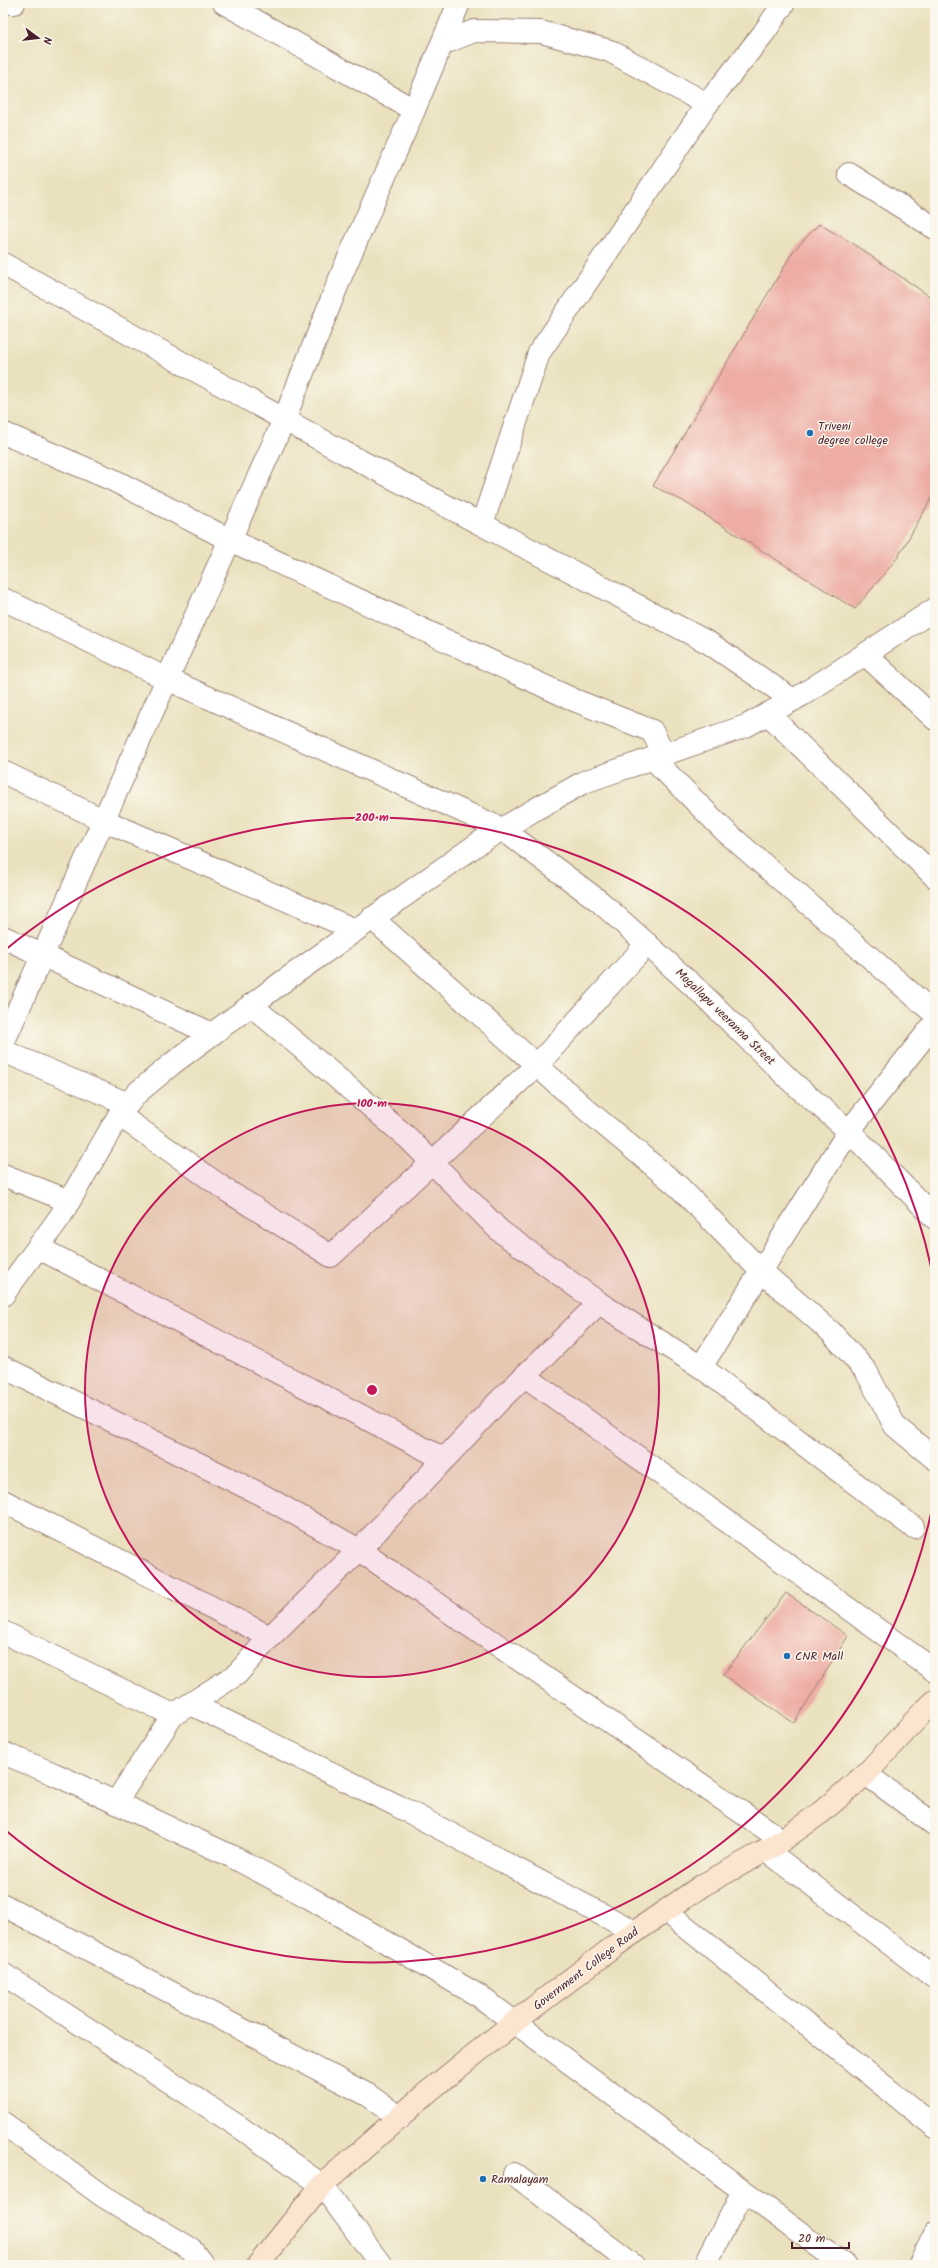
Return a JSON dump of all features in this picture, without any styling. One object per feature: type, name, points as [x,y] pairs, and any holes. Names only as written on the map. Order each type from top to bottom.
[{"type":"main road","name":"Government College Road","points":[[258,2265],[322,2185],[514,2023],[635,1932],[703,1885],[774,1845],[819,1814],[866,1774],[922,1713],[935,1701]]},
{"type":"street","points":[[224,3],[414,110]]},
{"type":"street","points":[[3,1043],[284,420],[343,271],[414,110],[459,3]]},
{"type":"street","points":[[482,524],[540,354],[707,104],[763,34],[784,3]]},
{"type":"street","points":[[442,44],[474,31],[541,32],[610,51],[707,104]]},
{"type":"street","points":[[849,174],[935,228]]},
{"type":"street","points":[[3,264],[284,420],[709,643],[793,700]]},
{"type":"street","points":[[3,432],[113,480],[230,540],[574,700],[652,731],[659,757],[725,831],[935,1014]]},
{"type":"street","name":"Mogallapu veeranna Street","points":[[3,599],[167,679],[502,829],[599,901],[647,944],[701,993],[792,1082],[849,1131],[935,1218]]},
{"type":"street","points":[[3,1295],[38,1248],[70,1201],[124,1110],[137,1093],[251,1005],[478,843],[502,829],[584,782],[746,726],[793,700],[866,655],[935,608]]},
{"type":"street","points":[[866,655],[935,719]]},
{"type":"street","points":[[768,714],[935,877]]},
{"type":"street","points":[[3,772],[104,820],[364,924],[537,1065],[679,1187],[760,1270],[831,1332],[866,1371],[895,1426],[935,1459]]},
{"type":"street","points":[[3,937],[212,1034]]},
{"type":"street","points":[[3,1050],[124,1110],[229,1192],[331,1256],[537,1065],[647,944]]},
{"type":"street","points":[[251,1005],[408,1138],[500,1231],[599,1303],[701,1367],[913,1527]]},
{"type":"street","points":[[701,1367],[760,1270],[849,1131],[935,1023]]},
{"type":"street","points":[[3,1175],[70,1201]]},
{"type":"street","points":[[38,1248],[444,1459]]},
{"type":"street","points":[[116,1802],[182,1709],[237,1674],[270,1637],[359,1550],[444,1459],[599,1303]]},
{"type":"street","points":[[3,1367],[262,1494],[359,1550],[774,1845],[935,1978]]},
{"type":"street","points":[[525,1376],[935,1671]]},
{"type":"street","points":[[3,1501],[270,1637]]},
{"type":"street","points":[[3,1632],[182,1709],[396,1805],[635,1932]]},
{"type":"street","points":[[3,1753],[116,1802],[231,1856],[310,1898],[479,1996],[844,2265]]},
{"type":"street","points":[[866,1774],[935,1825]]},
{"type":"street","points":[[3,1905],[368,2095],[400,2118]]},
{"type":"street","points":[[666,1911],[935,2127]]},
{"type":"street","points":[[3,1974],[238,2126],[322,2185],[381,2265]]},
{"type":"street","points":[[3,2123],[103,2196],[191,2249],[203,2265]]},
{"type":"street","points":[[514,2174],[633,2265]]},
{"type":"street","points":[[705,2265],[743,2191]]},
{"type":"street","points":[[919,2265],[935,2233]]},
{"type":"building","name":"Triveni degree college","points":[[819,224],[852,243],[935,300],[935,492],[898,557],[855,609],[683,501],[653,486],[794,250]]},
{"type":"building","name":"CNR Mall","points":[[786,1593],[848,1636],[794,1723],[723,1675]]},
{"type":"place","name":"Triveni degree college","points":[[810,433]]},
{"type":"place","name":"CNR Mall","points":[[787,1656]]},
{"type":"place","name":"Ramalayam","points":[[483,2179]]}]
